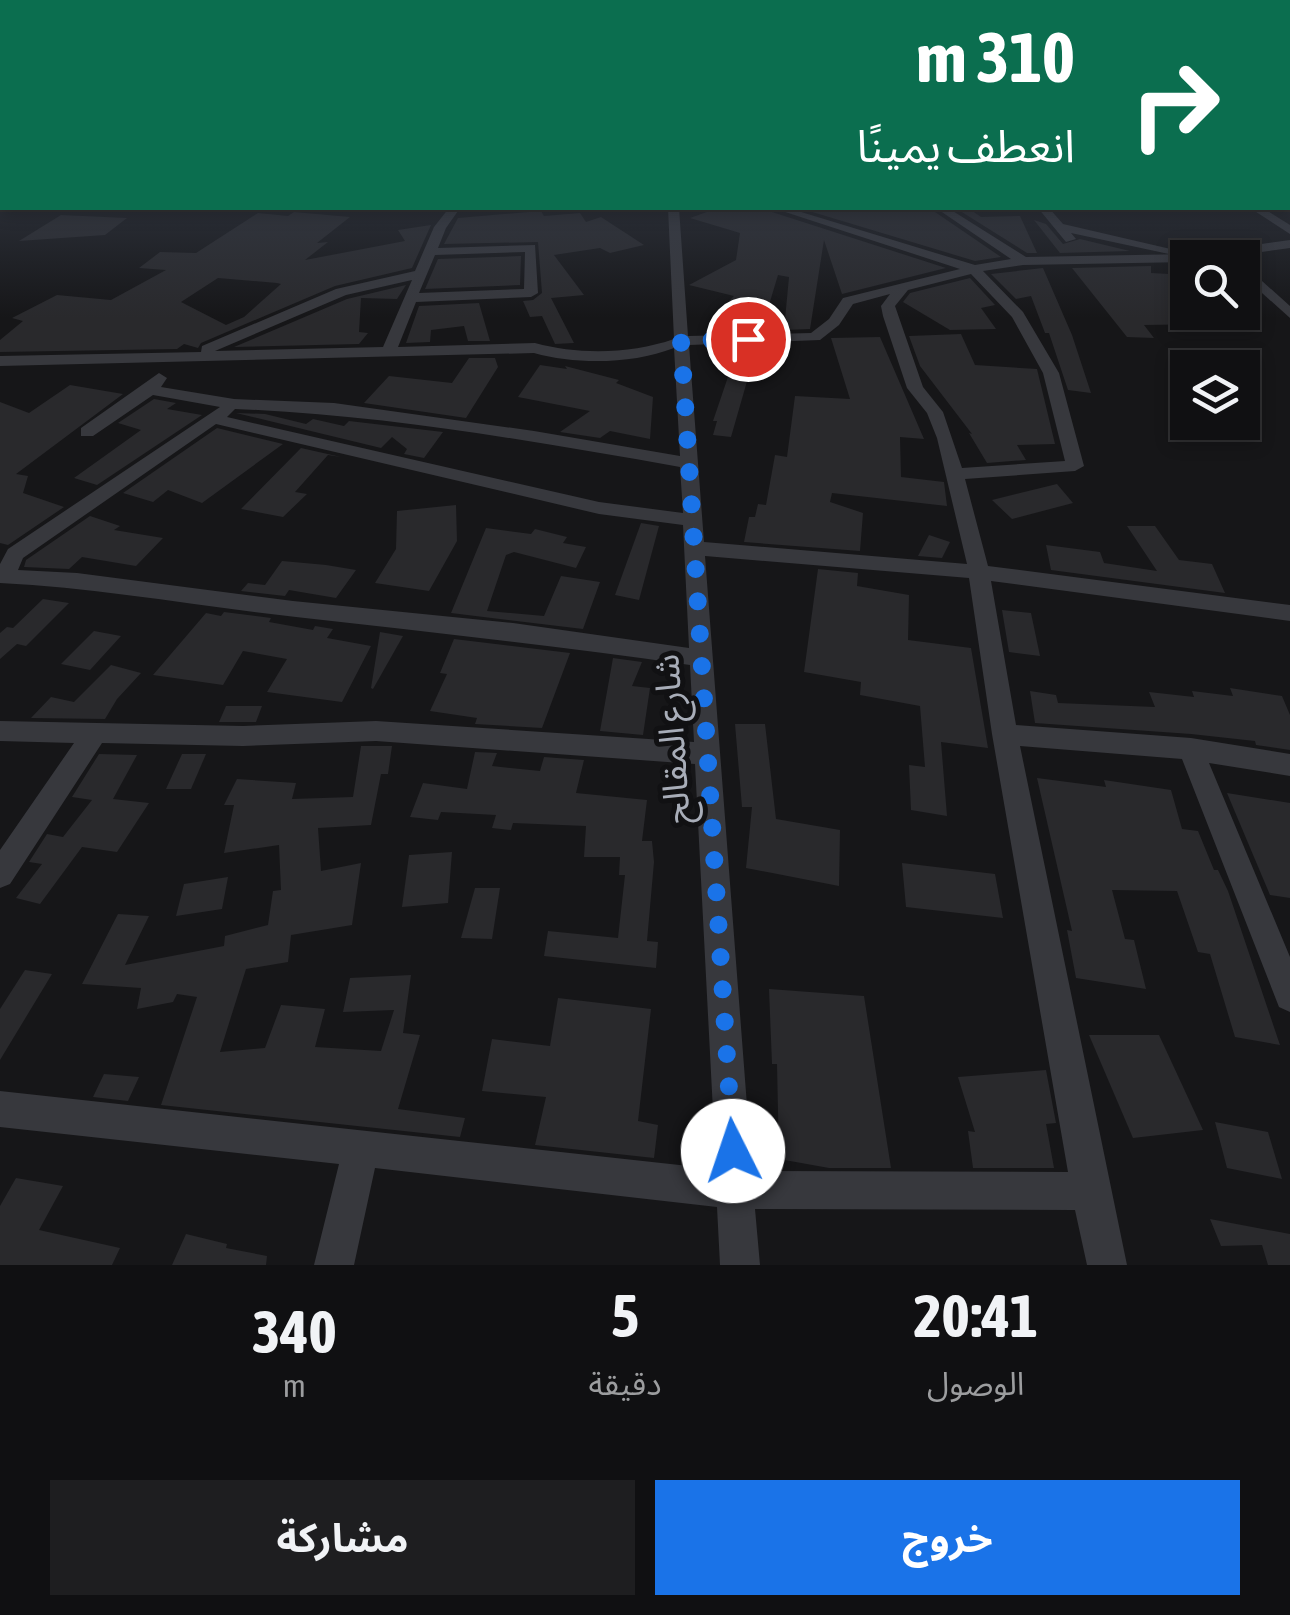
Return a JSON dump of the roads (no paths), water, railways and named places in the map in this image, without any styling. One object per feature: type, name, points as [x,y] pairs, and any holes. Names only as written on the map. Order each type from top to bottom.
[{"type":"street","points":[[388,353],[428,252],[453,210]]},
{"type":"street","name":"شارع المقالح","points":[[677,210],[681,341],[740,1265]]},
{"type":"street","points":[[793,210],[974,269],[1018,314],[1051,374],[1075,466],[956,474]]},
{"type":"street","points":[[944,210],[1023,261]]},
{"type":"street","points":[[1045,210],[1087,260]]},
{"type":"street","points":[[1259,210],[1290,230]]},
{"type":"street","points":[[1060,226],[1170,252]]},
{"type":"street","points":[[1260,250],[1290,244]]},
{"type":"street","points":[[409,298],[531,294],[531,248],[428,252]]},
{"type":"street","points":[[0,360],[536,348],[552,354],[611,356],[658,350],[681,341],[815,337],[834,322],[848,302],[974,269],[1023,261],[1170,258]]},
{"type":"street","points":[[87,432],[150,390],[167,368],[186,357],[342,292],[394,274],[419,274]]},
{"type":"street","points":[[1260,285],[1290,314]]},
{"type":"street","points":[[903,288],[888,306],[890,316],[915,388],[935,412],[956,474],[979,572],[1005,734],[1107,1265]]},
{"type":"street","points":[[150,390],[234,404],[334,408],[689,463]]},
{"type":"street","points":[[234,404],[15,554],[2,576],[77,580],[293,609],[513,631],[701,658]]},
{"type":"street","points":[[215,419],[599,508],[692,520]]},
{"type":"street","points":[[694,548],[979,572],[1290,612]]},
{"type":"street","points":[[0,732],[243,736],[376,730],[708,754]]},
{"type":"street","points":[[0,874],[94,734]]},
{"type":"street","points":[[1005,734],[1192,748],[1290,765]]},
{"type":"street","points":[[1192,748],[1290,996]]},
{"type":"street","points":[[0,1109],[736,1190],[1090,1191]]},
{"type":"street","points":[[334,1265],[360,1149]]}]
